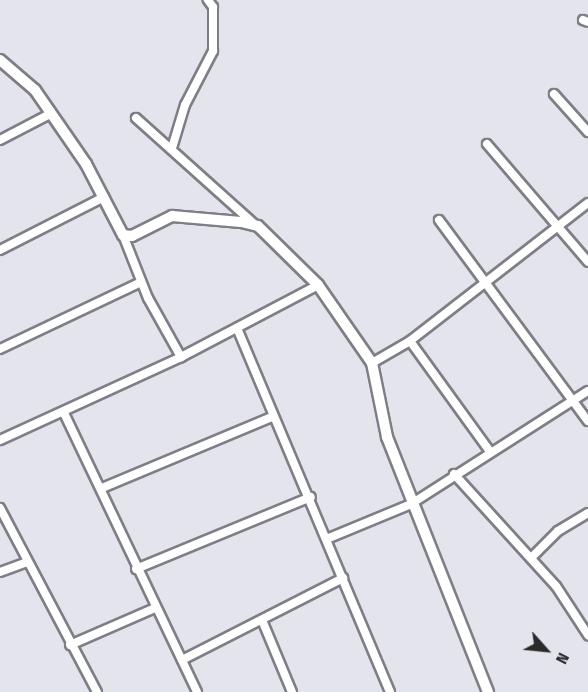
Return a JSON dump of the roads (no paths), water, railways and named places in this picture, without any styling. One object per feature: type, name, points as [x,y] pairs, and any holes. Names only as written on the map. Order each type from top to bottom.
[{"type":"street","points":[[172,148],[185,105],[211,57],[215,27],[208,0]]},
{"type":"street","points":[[0,60],[35,90],[104,197],[123,235],[141,282],[181,357]]},
{"type":"street","points":[[554,94],[588,132]]},
{"type":"street","points":[[0,140],[50,114]]},
{"type":"street","points":[[136,118],[258,226],[318,285],[372,363],[387,437],[411,504],[488,692]]},
{"type":"street","points":[[487,144],[561,227],[588,262]]},
{"type":"street","points":[[0,250],[104,197]]},
{"type":"street","points":[[372,363],[410,341],[487,284],[561,227],[588,203]]},
{"type":"street","points":[[123,235],[132,236],[172,216],[258,226]]},
{"type":"street","points":[[439,220],[588,421]]},
{"type":"street","points":[[0,349],[141,282]]},
{"type":"street","points":[[0,441],[181,357],[318,285]]},
{"type":"street","points":[[237,328],[329,538],[390,692]]},
{"type":"street","points":[[410,341],[489,450]]},
{"type":"street","points":[[329,538],[411,504],[489,450],[588,391]]},
{"type":"street","points":[[64,412],[102,488],[136,569],[197,692]]},
{"type":"street","points":[[102,488],[274,416]]},
{"type":"street","points":[[454,474],[531,558],[588,635]]},
{"type":"street","points":[[136,569],[311,497]]},
{"type":"street","points":[[0,508],[70,645],[97,692]]},
{"type":"street","points":[[531,558],[558,531],[588,513]]},
{"type":"street","points":[[0,572],[27,562]]},
{"type":"street","points":[[182,660],[343,578]]},
{"type":"street","points":[[70,645],[155,608]]},
{"type":"street","points":[[262,620],[292,692]]}]
